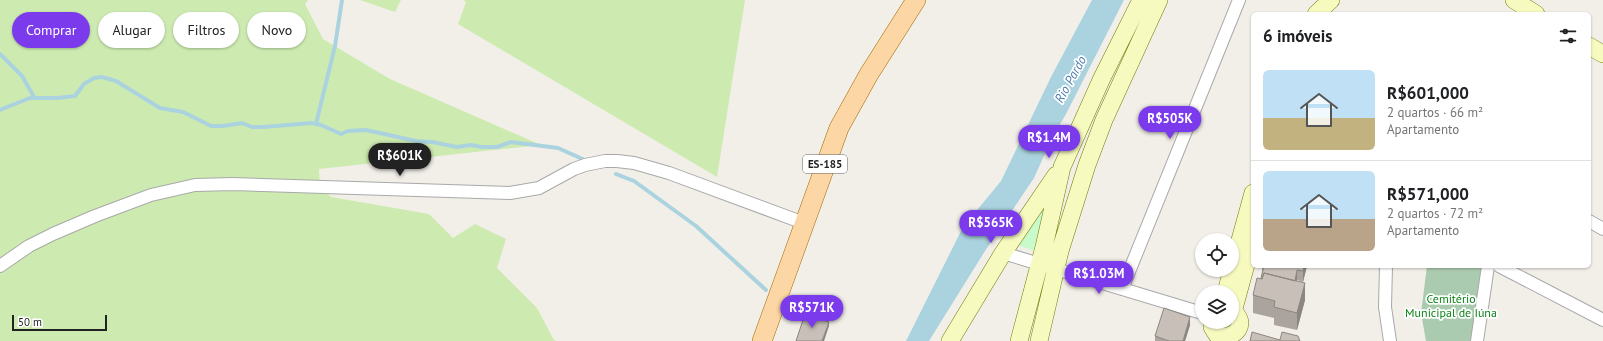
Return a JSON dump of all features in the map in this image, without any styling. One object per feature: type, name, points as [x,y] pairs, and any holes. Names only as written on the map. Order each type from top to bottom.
[{"type":"main road","name":"ES-185","points":[[762,341],[832,144],[845,115],[916,0]]},
{"type":"street","points":[[950,341],[1003,253],[1062,167],[1102,78],[1141,0]]},
{"type":"street","points":[[1039,341],[1060,250],[1099,132],[1134,51],[1159,0]]},
{"type":"street","points":[[1122,289],[1239,0]]},
{"type":"street","points":[[1318,12],[1331,0]]},
{"type":"street","points":[[1514,0],[1533,12]]},
{"type":"street","points":[[1591,47],[1603,54]]},
{"type":"street","points":[[0,266],[28,246],[95,216],[151,195],[195,185],[233,184],[510,193],[540,188],[574,169],[605,161],[617,160],[634,163],[669,173],[804,223]]},
{"type":"street","points":[[1019,341],[1062,167]]},
{"type":"street","points":[[1239,244],[1251,200]]},
{"type":"street","points":[[1591,222],[1603,229]]},
{"type":"street","points":[[1239,289],[1251,246]]},
{"type":"street","points":[[1003,253],[1038,265],[1056,269],[1195,311]]},
{"type":"street","points":[[1386,268],[1385,307],[1390,341]]},
{"type":"street","points":[[1477,341],[1488,268]]},
{"type":"street","points":[[1503,268],[1603,320]]},
{"type":"street","points":[[1214,329],[1221,339],[1235,335],[1240,328],[1239,319]]},
{"type":"green space","points":[[0,0],[308,0],[305,4],[323,39],[390,79],[541,145],[319,169],[320,185],[331,197],[429,214],[453,238],[475,224],[506,239],[497,268],[537,308],[554,340],[557,341],[0,341]]},
{"type":"green space","points":[[360,0],[401,0],[395,12]]},
{"type":"green space","points":[[463,0],[745,0],[717,177],[458,24],[466,2]]},
{"type":"green space","points":[[1049,197],[1037,252],[1018,245]]},
{"type":"green space","name":"Cemitério Municipal de Iúna","points":[[1427,268],[1485,268],[1475,341],[1426,341],[1421,313]]},
{"type":"water","name":"Rio Pardo","points":[[1092,0],[1124,0],[1066,114],[1052,138],[1034,178],[985,251],[929,341],[906,341],[963,227],[1001,181],[1051,77]]},
{"type":"building","points":[[1264,268],[1304,268],[1303,271],[1297,270],[1295,281],[1264,273],[1262,279]]},
{"type":"building","points":[[1264,273],[1305,283],[1297,313],[1274,307],[1275,301],[1253,295],[1257,278],[1262,279]]},
{"type":"building","points":[[1164,308],[1190,317],[1183,341],[1169,341],[1155,336]]},
{"type":"building","points":[[805,314],[829,322],[822,341],[796,341]]},
{"type":"building","points":[[1252,332],[1280,340],[1282,332],[1298,336],[1300,341],[1250,341]]},
{"type":"waterway","points":[[316,124],[335,46],[342,0]]},
{"type":"waterway","points":[[0,54],[22,76],[34,97]]},
{"type":"waterway","points":[[0,110],[30,98],[75,96],[84,84],[94,78],[102,77],[116,81],[160,108],[183,112],[211,126],[242,123],[252,127],[264,127],[311,123],[321,125],[341,134],[348,131],[366,130],[416,141],[432,142],[457,147],[471,145],[481,147],[497,147],[511,142],[558,148],[587,161]]},
{"type":"waterway","points":[[616,174],[634,181],[696,226],[766,290]]}]
